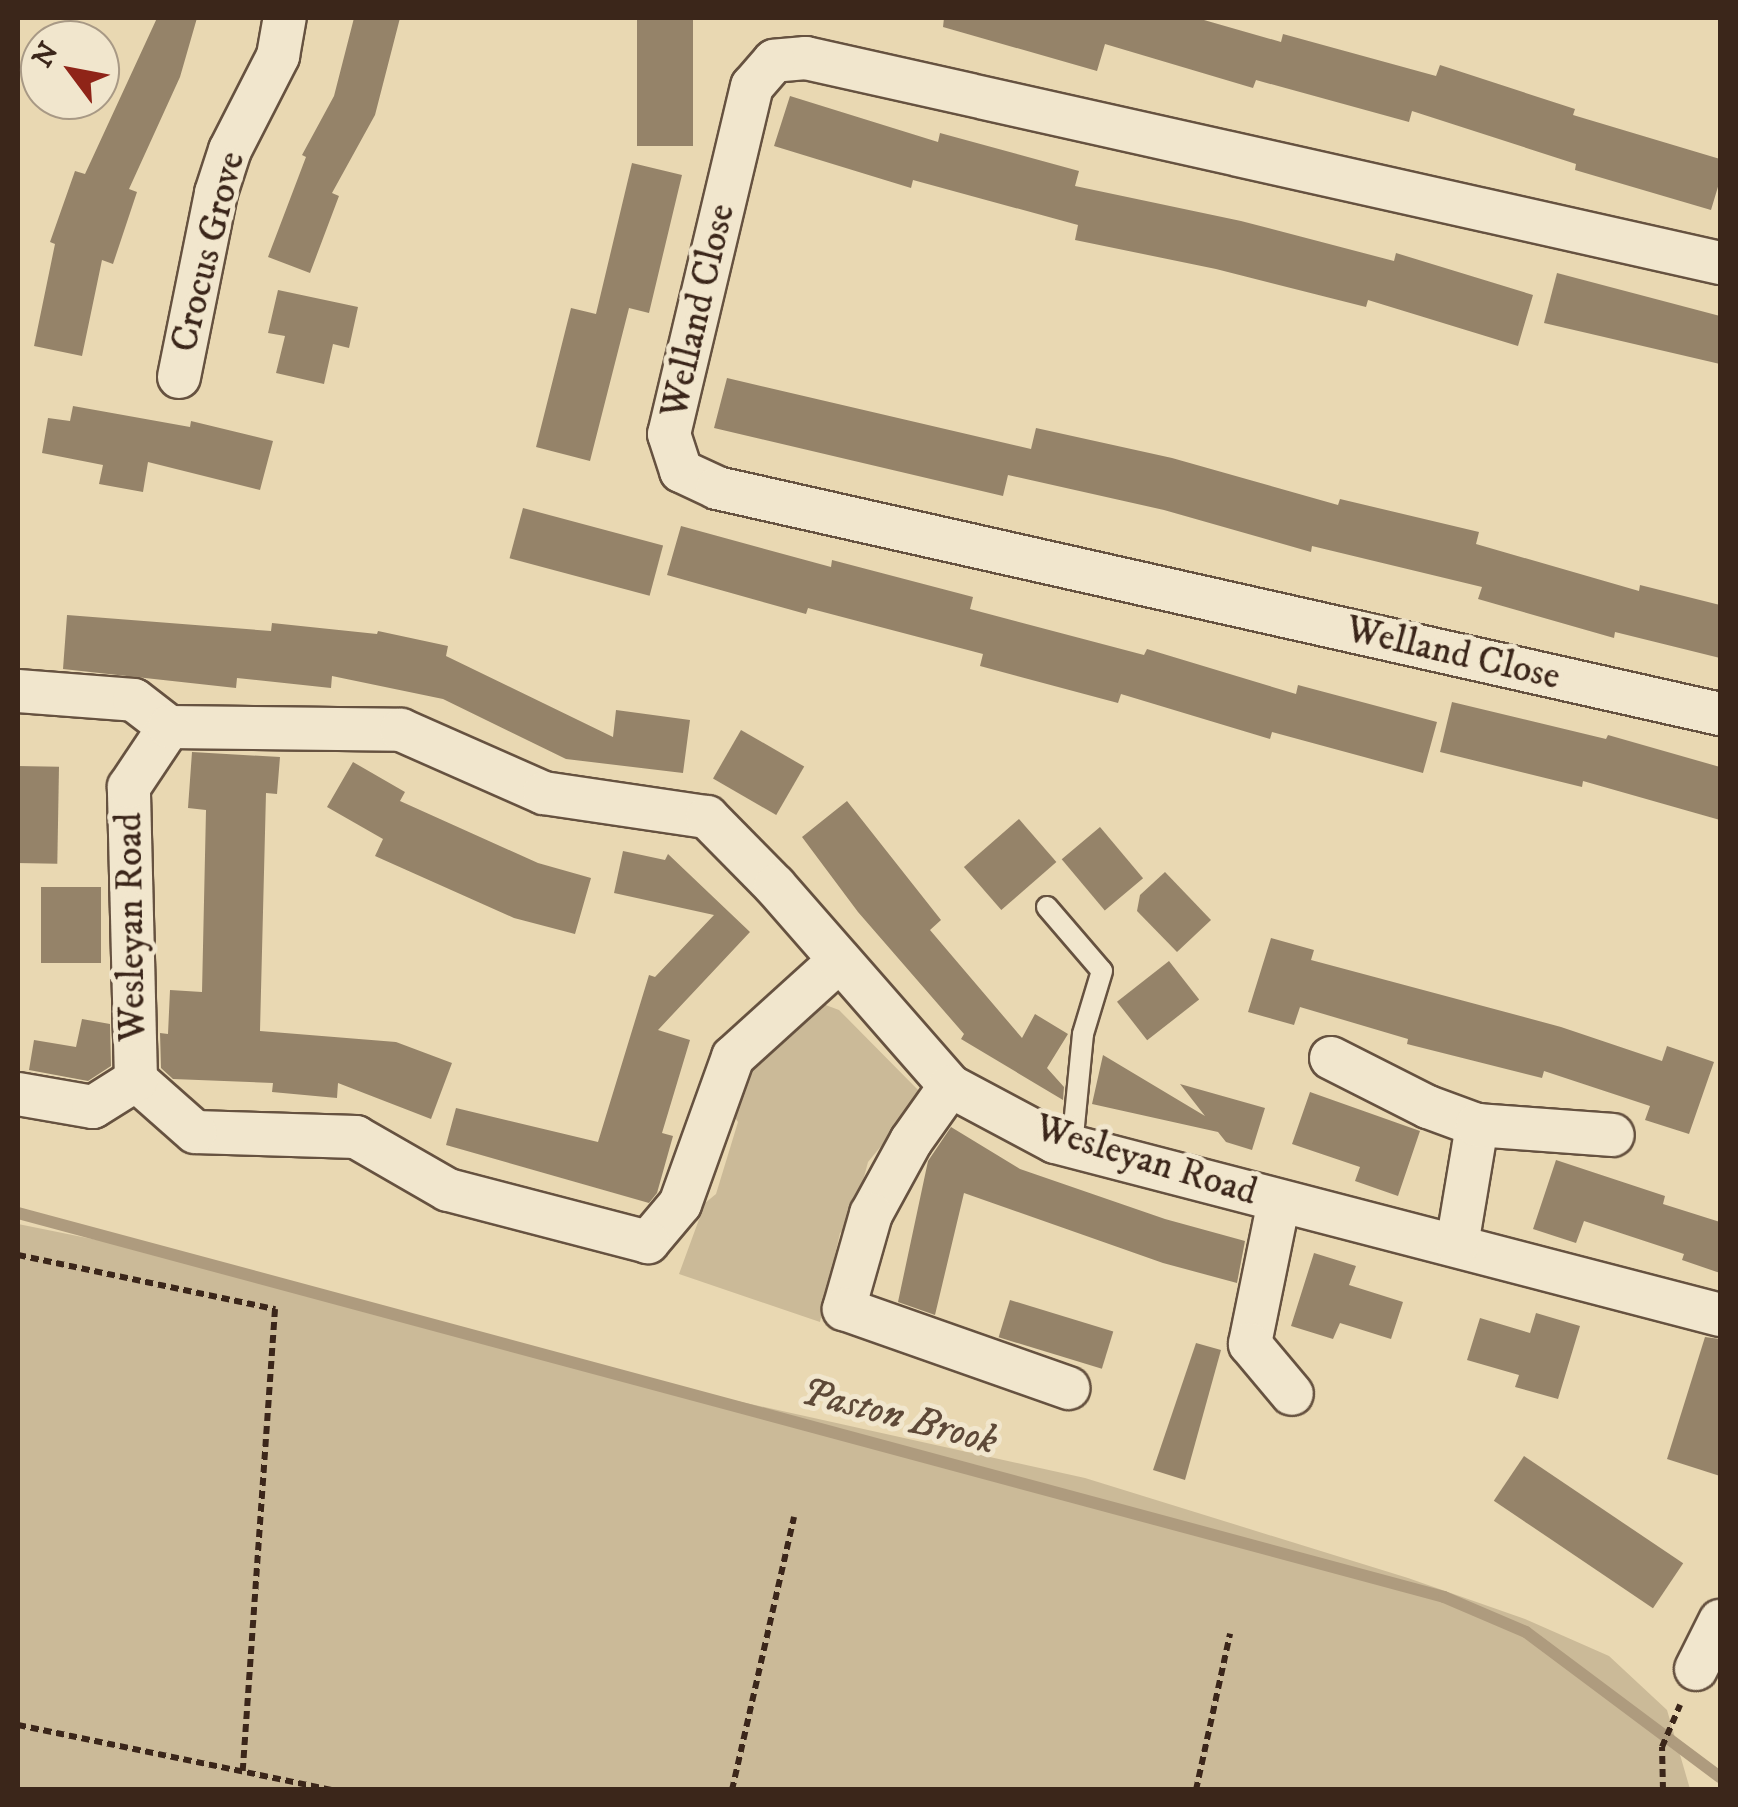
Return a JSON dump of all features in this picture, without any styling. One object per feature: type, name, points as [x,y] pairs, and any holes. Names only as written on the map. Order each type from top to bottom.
[{"type":"street","name":"Crocus Grove","points":[[179,377],[216,193],[230,150],[278,56],[285,18]]},
{"type":"street","name":"Welland Close","points":[[1720,262],[806,58],[774,61],[752,86],[669,434],[681,472],[717,488],[1720,714]]},
{"type":"street","points":[[18,691],[134,700],[169,727]]},
{"type":"street","name":"Wesleyan Road","points":[[839,961],[733,1057],[680,1204],[648,1242],[448,1190],[356,1138],[195,1132],[136,1080],[128,788],[169,727],[401,730],[544,793],[707,817],[738,845],[950,1086],[1055,1142],[1720,1315]]},
{"type":"street","points":[[1330,1058],[1428,1107],[1476,1125],[1613,1134]]},
{"type":"street","name":"Wesleyan Road","points":[[18,1094],[94,1108],[136,1080]]},
{"type":"street","points":[[950,1086],[911,1141],[871,1214],[844,1308],[1068,1388]]},
{"type":"street","points":[[1456,1246],[1476,1125]]},
{"type":"street","name":"Wesleyan Road","points":[[1279,1200],[1250,1344],[1292,1394]]},
{"type":"street","points":[[1696,1669],[1720,1621]]},
{"type":"lane","points":[[1047,907],[1102,971],[1083,1034],[1072,1146]]},
{"type":"path","points":[[18,1255],[275,1309],[244,1771]]},
{"type":"path","points":[[732,1790],[794,1518]]},
{"type":"path","points":[[1196,1790],[1230,1634]]},
{"type":"path","points":[[1663,1790],[1662,1747],[1678,1710]]},
{"type":"path","points":[[18,1726],[332,1790]]},
{"type":"shaded area","points":[[823,1004],[839,1010],[923,1095],[868,1162],[852,1222],[840,1233],[820,1322],[679,1274],[705,1203],[716,1194],[738,1122],[727,1106],[744,1061],[785,1022]]},
{"type":"shaded area","points":[[18,1224],[226,1266],[723,1398],[1085,1478],[1408,1578],[1525,1619],[1609,1656],[1667,1710],[1690,1789],[18,1789]]},
{"type":"building","points":[[157,18],[197,18],[180,77],[129,189],[137,192],[113,264],[102,260],[82,356],[34,346],[55,244],[50,242],[75,171],[85,174],[110,120],[120,120],[120,98]]},
{"type":"building","points":[[354,18],[400,18],[375,115],[332,193],[339,196],[310,273],[268,257],[306,157],[302,155],[334,96]]},
{"type":"building","points":[[637,18],[693,18],[693,146],[637,146]]},
{"type":"building","points":[[944,18],[1197,18],[1281,42],[1283,34],[1436,76],[1440,65],[1575,109],[1573,115],[1720,159],[1720,180],[1711,210],[1575,170],[1576,164],[1412,111],[1409,122],[1256,80],[1253,88],[1105,44],[1097,71],[943,27]]},
{"type":"building","points":[[790,96],[938,142],[940,133],[1079,171],[1075,186],[1241,221],[1394,261],[1396,253],[1533,295],[1518,346],[1368,300],[1366,307],[1216,269],[1075,240],[1078,225],[913,180],[911,188],[774,146]]},
{"type":"building","points":[[632,163],[682,175],[649,313],[629,308],[590,461],[536,447],[571,308],[596,314]]},
{"type":"building","points":[[1557,273],[1720,316],[1720,364],[1544,323]]},
{"type":"building","points":[[278,290],[358,307],[349,348],[333,344],[324,384],[276,373],[285,336],[268,333]]},
{"type":"building","points":[[727,378],[1031,449],[1036,428],[1172,458],[1338,505],[1340,499],[1479,532],[1476,544],[1639,591],[1640,585],[1720,605],[1720,658],[1615,632],[1614,638],[1478,599],[1482,587],[1312,546],[1311,552],[1164,510],[1008,475],[1003,496],[714,428]]},
{"type":"building","points":[[73,406],[190,427],[191,421],[273,441],[260,490],[148,462],[143,492],[99,484],[103,465],[42,453],[48,418],[70,421]]},
{"type":"building","points":[[523,508],[663,546],[650,596],[510,558]]},
{"type":"building","points":[[681,526],[831,567],[832,560],[973,597],[970,609],[1144,655],[1147,649],[1296,694],[1298,685],[1437,722],[1423,773],[1272,732],[1270,739],[1121,694],[1118,703],[980,666],[983,654],[808,608],[806,614],[667,575]]},
{"type":"building","points":[[67,615],[271,631],[272,623],[377,634],[378,631],[448,646],[446,656],[613,737],[616,710],[690,720],[683,773],[566,759],[443,699],[332,676],[331,688],[237,678],[236,688],[63,669]]},
{"type":"building","points":[[1452,702],[1606,739],[1608,735],[1720,767],[1720,820],[1583,781],[1582,787],[1440,752]]},
{"type":"building","points":[[741,730],[804,766],[776,815],[713,778]]},
{"type":"building","points":[[192,752],[280,757],[277,794],[266,793],[260,1031],[396,1042],[452,1063],[431,1119],[338,1083],[337,1098],[272,1092],[273,1083],[173,1079],[161,1068],[160,1033],[168,1034],[170,990],[202,992],[206,810],[188,808]]},
{"type":"building","points":[[353,762],[405,792],[400,801],[538,863],[591,878],[575,934],[514,918],[375,856],[383,839],[327,807]]},
{"type":"building","points":[[18,766],[59,767],[57,864],[18,863]]},
{"type":"building","points":[[847,801],[941,920],[930,930],[1022,1038],[1035,1014],[1068,1034],[1047,1068],[1064,1087],[1063,1100],[961,1039],[964,1034],[858,912],[802,837]]},
{"type":"building","points":[[1019,819],[1056,862],[1001,910],[964,867]]},
{"type":"building","points":[[1100,827],[1143,878],[1105,910],[1062,859]]},
{"type":"building","points":[[623,851],[665,860],[668,854],[750,932],[658,1030],[690,1040],[662,1133],[673,1136],[657,1193],[649,1203],[446,1145],[456,1108],[598,1142],[649,975],[655,977],[714,915],[614,893]]},
{"type":"building","points":[[1165,872],[1211,920],[1177,952],[1137,911],[1140,895]]},
{"type":"building","points":[[41,887],[101,887],[101,963],[41,963]]},
{"type":"building","points":[[1271,938],[1314,950],[1311,960],[1561,1027],[1662,1061],[1667,1046],[1714,1062],[1689,1134],[1645,1120],[1650,1106],[1544,1071],[1542,1078],[1407,1044],[1408,1039],[1300,1007],[1294,1025],[1248,1012]]},
{"type":"building","points":[[1169,961],[1199,1000],[1147,1040],[1117,1002]]},
{"type":"building","points":[[82,1019],[110,1024],[111,1066],[88,1081],[29,1070],[34,1040],[76,1047]]},
{"type":"building","points":[[1103,1055],[1205,1116],[1180,1084],[1265,1108],[1252,1150],[1226,1142],[1218,1132],[1092,1104]]},
{"type":"building","points":[[1310,1092],[1420,1131],[1398,1196],[1355,1181],[1360,1167],[1292,1144]]},
{"type":"building","points":[[951,1127],[1020,1169],[1165,1219],[1245,1241],[1237,1283],[1163,1263],[964,1193],[935,1315],[898,1302],[928,1161]]},
{"type":"building","points":[[1556,1160],[1665,1196],[1663,1204],[1720,1222],[1720,1273],[1682,1260],[1684,1254],[1584,1221],[1576,1243],[1533,1229]]},
{"type":"building","points":[[1314,1253],[1356,1266],[1349,1285],[1403,1302],[1391,1339],[1340,1323],[1333,1339],[1291,1326]]},
{"type":"building","points":[[1010,1300],[1113,1332],[1102,1369],[999,1337]]},
{"type":"building","points":[[1536,1313],[1580,1326],[1558,1399],[1515,1387],[1519,1375],[1467,1360],[1480,1318],[1530,1333]]},
{"type":"building","points":[[1705,1337],[1720,1339],[1720,1476],[1667,1459]]},
{"type":"building","points":[[1196,1343],[1221,1350],[1185,1480],[1153,1470]]},
{"type":"building","points":[[1524,1456],[1683,1563],[1653,1608],[1494,1501]]},
{"type":"waterway","name":"Paston Brook","points":[[18,1213],[1444,1597],[1526,1632],[1720,1777]]}]
